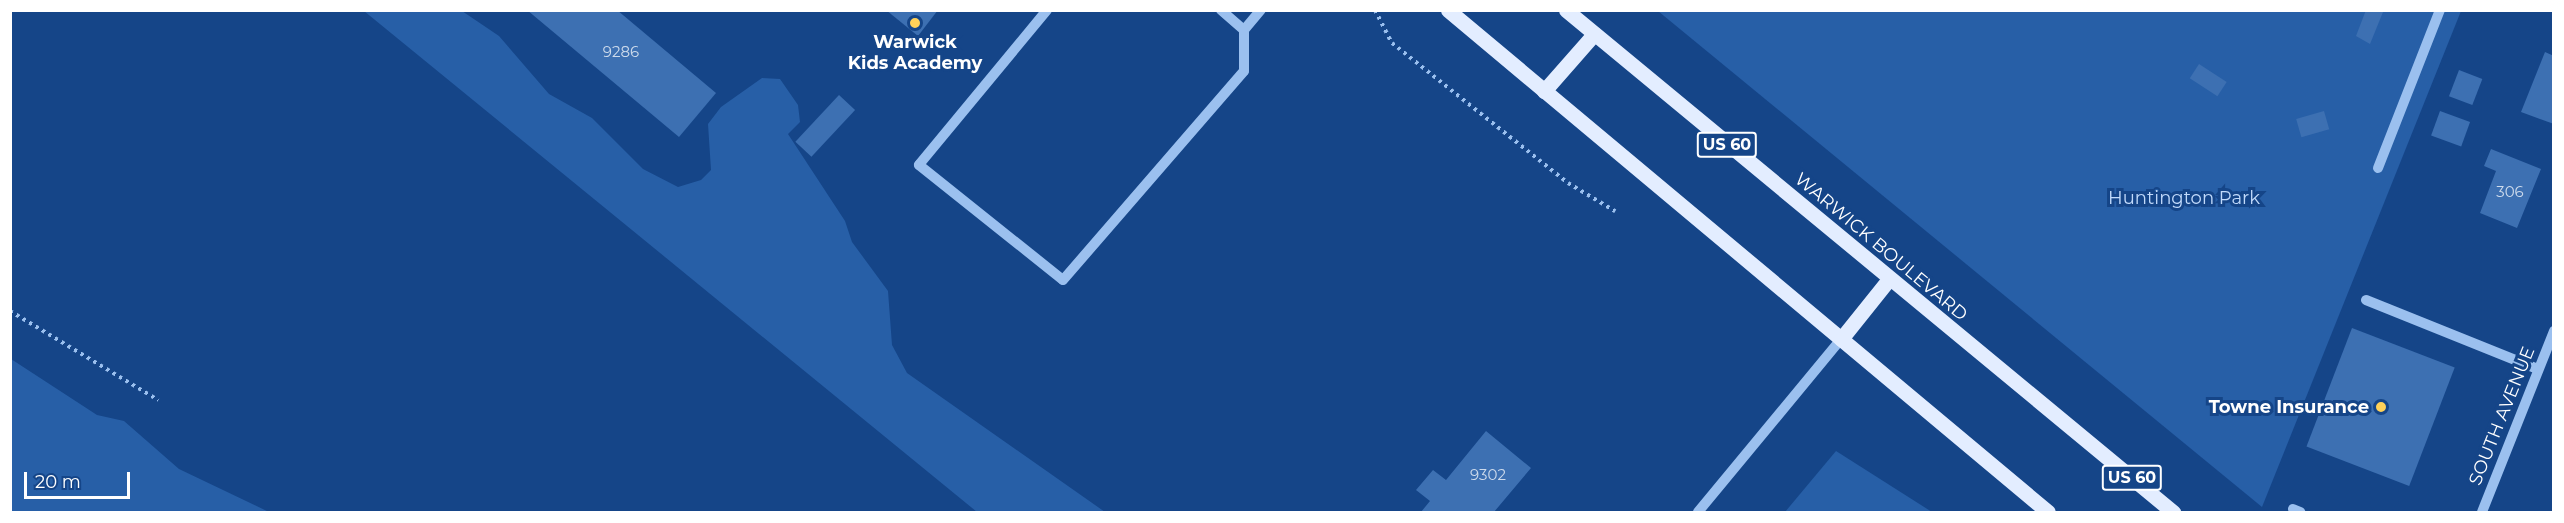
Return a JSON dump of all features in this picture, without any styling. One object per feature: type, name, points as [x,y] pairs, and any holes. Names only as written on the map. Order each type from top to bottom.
[{"type":"main road","points":[[1448,10],[2048,513]]},
{"type":"main road","name":"WARWICK BOULEVARD","points":[[1566,10],[2173,513]]},
{"type":"main road","points":[[1544,91],[1594,34]]},
{"type":"main road","points":[[1841,339],[1889,279]]},
{"type":"street","points":[[1047,10],[919,165],[1063,280],[1244,71],[1244,30],[1262,10]]},
{"type":"street","points":[[1221,10],[1244,30]]},
{"type":"street","points":[[2378,168],[2440,10]]},
{"type":"street","points":[[2366,300],[2538,369]]},
{"type":"street","name":"SOUTH AVENUE","points":[[2482,513],[2553,332]]},
{"type":"street","points":[[1698,513],[1841,339]]},
{"type":"path","points":[[1375,10],[1400,50],[1568,183],[1615,211]]},
{"type":"path","points":[[10,310],[158,400]]},
{"type":"green space","points":[[364,11],[462,11],[499,36],[549,94],[592,118],[643,169],[678,187],[701,180],[711,170],[708,124],[721,107],[762,78],[780,79],[798,105],[800,122],[788,134],[845,221],[852,242],[888,291],[892,345],[907,373],[1105,512],[977,512]]},
{"type":"green space","name":"Huntington Park","points":[[1658,11],[2461,11],[2262,507]]},
{"type":"green space","points":[[11,359],[97,415],[124,421],[179,469],[269,512],[11,512]]},
{"type":"green space","points":[[1836,451],[1932,512],[1785,512]]},
{"type":"building","points":[[527,10],[617,10],[716,93],[679,137]]},
{"type":"building","name":"Warwick Kids Academy","points":[[886,10],[938,10],[918,36]]},
{"type":"building","points":[[2366,10],[2383,12],[2370,44],[2356,36]]},
{"type":"building","points":[[2545,52],[2554,56],[2554,124],[2521,112]]},
{"type":"building","points":[[2199,64],[2227,82],[2217,96],[2190,78]]},
{"type":"building","points":[[2459,70],[2482,79],[2472,105],[2449,96]]},
{"type":"building","points":[[839,95],[855,110],[811,157],[795,142]]},
{"type":"building","points":[[2324,111],[2329,129],[2301,137],[2296,119]]},
{"type":"building","points":[[2440,111],[2470,122],[2461,146],[2431,135]]},
{"type":"building","points":[[2491,149],[2541,169],[2517,228],[2480,213],[2496,171],[2484,166]]},
{"type":"building","name":"Towne Insurance","points":[[2352,328],[2455,367],[2409,486],[2306,447]]},
{"type":"building","points":[[1486,431],[1531,468],[1494,512],[1421,512],[1430,501],[1416,490],[1433,470],[1446,480]]},
{"type":"place","name":"Warwick Kids Academy","points":[[915,23]]},
{"type":"place","name":"Towne Insurance","points":[[2381,407]]}]
